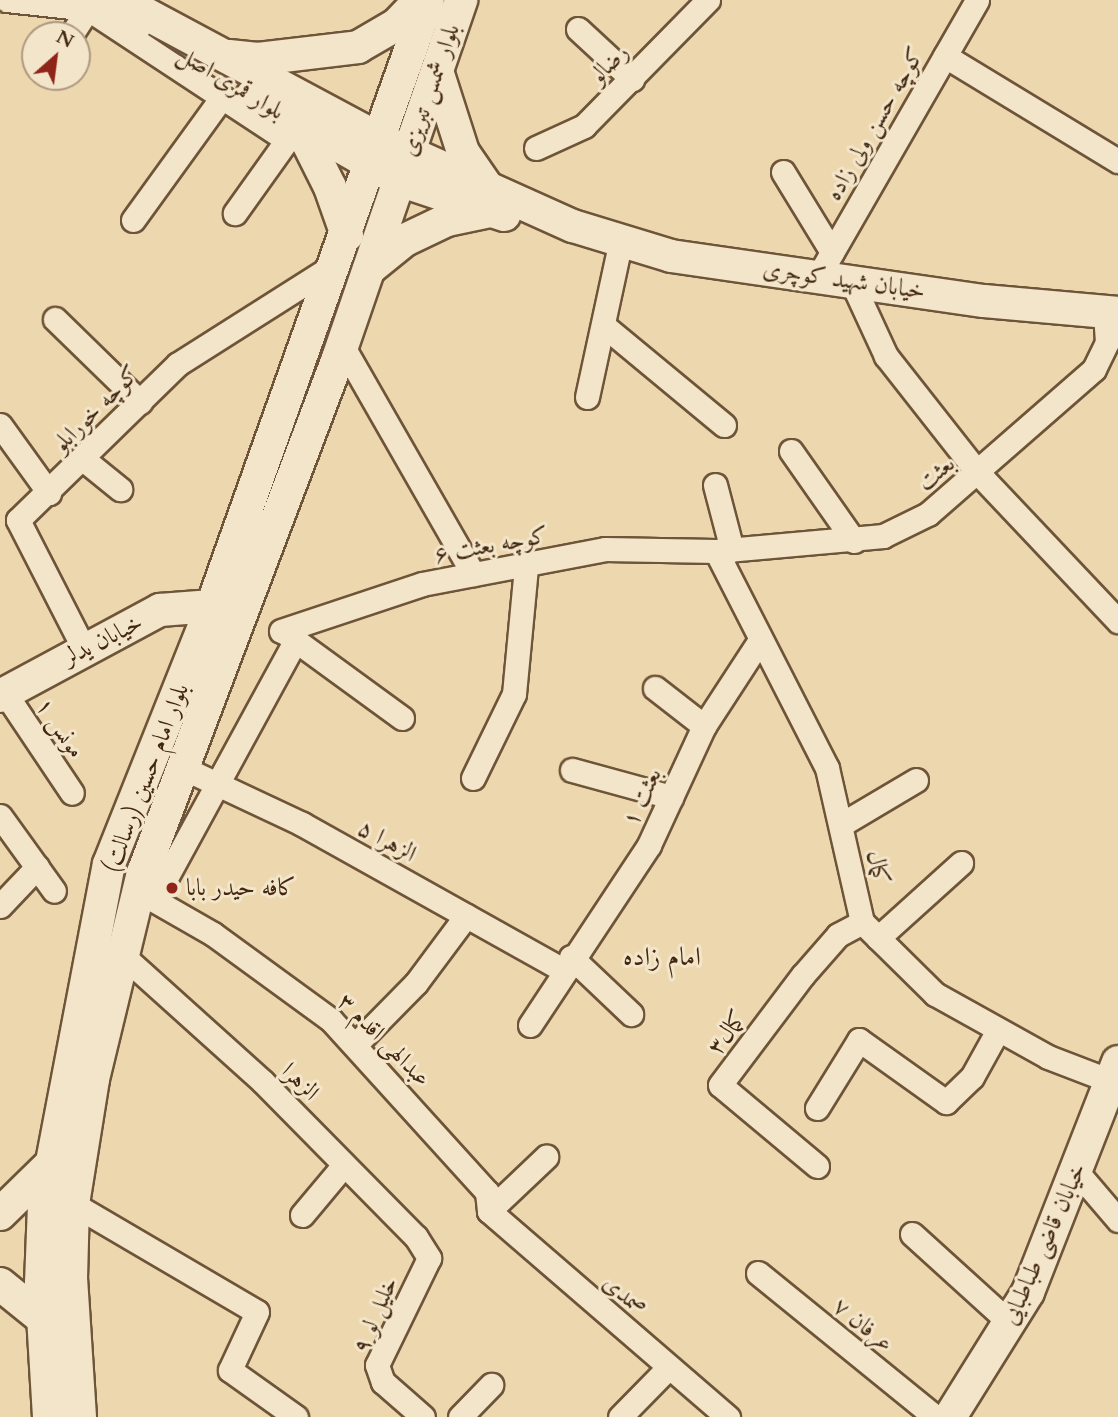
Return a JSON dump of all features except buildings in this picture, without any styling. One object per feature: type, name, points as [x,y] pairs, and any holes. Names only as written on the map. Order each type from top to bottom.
[{"type":"main road","name":"بلوار قمری اصل","points":[[120,0],[215,54],[375,153]]},
{"type":"main road","points":[[215,54],[258,59],[358,47],[396,25],[420,0]]},
{"type":"main road","name":"بلوار شمس تبریزی","points":[[375,153],[428,0]]},
{"type":"main road","name":"بلوار شمس تبریزی","points":[[404,166],[461,0]]},
{"type":"main road","name":"بلوار قمری اصل","points":[[89,5],[271,107],[375,153]]},
{"type":"main road","points":[[369,269],[405,240],[489,199],[458,142],[437,71]]},
{"type":"main road","points":[[271,107],[307,141],[342,249]]},
{"type":"main road","name":"خیابان شهید کوچری","points":[[375,153],[489,199],[671,256],[825,263],[850,278],[984,301],[1112,312]]},
{"type":"main road","name":"بلوار امام حسین (رسالت)","points":[[49,1417],[43,1319],[50,1165],[109,864],[212,606],[375,153]]},
{"type":"main road","name":"بلوار امام حسین (رسالت)","points":[[80,1417],[71,1279],[74,1204],[121,954],[146,896],[181,767],[342,345],[404,166]]},
{"type":"main road","name":"خیابان یدلر","points":[[3,695],[160,610],[212,606]]},
{"type":"main road","name":"خیابان قاضی طباطبایی","points":[[950,1417],[1010,1323],[1113,1089]]},
{"type":"main road","points":[[0,1214],[50,1165]]},
{"type":"main road","points":[[0,1283],[43,1319]]},
{"type":"street","points":[[7,0],[89,5],[287,140],[235,213]]},
{"type":"street","name":"رضالو","points":[[536,148],[584,126],[708,0]]},
{"type":"street","name":"کوچه حسن ولی زاده","points":[[825,263],[977,0]]},
{"type":"street","points":[[79,21],[89,5]]},
{"type":"street","points":[[578,29],[632,79]]},
{"type":"street","points":[[945,56],[1118,162]]},
{"type":"street","points":[[133,220],[222,97]]},
{"type":"street","points":[[783,172],[825,263]]},
{"type":"street","points":[[587,397],[621,240]]},
{"type":"street","name":"کوچه خورابلو","points":[[84,649],[9,525],[49,493],[178,364],[342,249]]},
{"type":"street","points":[[850,278],[886,356],[978,473],[1118,621]]},
{"type":"street","name":"بعثت","points":[[724,550],[853,541],[883,536],[928,514],[1094,369],[1107,342],[1112,312]]},
{"type":"street","points":[[55,319],[140,402]]},
{"type":"street","points":[[603,325],[724,425]]},
{"type":"street","points":[[342,345],[472,574]]},
{"type":"street","points":[[0,425],[49,493]]},
{"type":"street","points":[[791,451],[853,541]]},
{"type":"street","points":[[83,459],[120,489]]},
{"type":"street","name":"کمال","points":[[715,485],[724,550],[760,640],[827,768],[870,930]]},
{"type":"street","name":"کوچه بعثت ۶","points":[[288,636],[422,584],[472,574],[526,566],[605,549],[724,550]]},
{"type":"street","points":[[473,778],[514,694],[526,566]]},
{"type":"street","points":[[146,896],[215,783],[288,636],[402,718]]},
{"type":"street","name":"بعثت ۱","points":[[530,1025],[567,964],[649,845],[704,726],[760,640]]},
{"type":"street","points":[[654,688],[704,726]]},
{"type":"street","name":"مونس ۱","points":[[3,695],[72,793]]},
{"type":"street","name":"الزهرا ۵","points":[[181,767],[466,916],[567,964],[631,1014]]},
{"type":"street","points":[[572,770],[671,797]]},
{"type":"street","points":[[842,824],[916,780]]},
{"type":"street","points":[[0,816],[54,891]]},
{"type":"street","points":[[961,863],[870,930],[935,994],[1048,1057],[1113,1089]]},
{"type":"street","points":[[0,906],[37,867]]},
{"type":"street","name":"عبدالهی اقدم ۳","points":[[146,896],[213,934],[331,1020],[486,1192],[489,1211]]},
{"type":"street","points":[[355,1045],[416,983],[466,916]]},
{"type":"street","name":"کمال۳","points":[[817,1166],[720,1085],[803,975],[838,935],[870,930]]},
{"type":"street","name":"الزهرا","points":[[121,954],[344,1165],[429,1258]]},
{"type":"street","points":[[817,1108],[859,1040],[946,1102],[972,1077],[998,1030]]},
{"type":"street","points":[[489,1211],[546,1157]]},
{"type":"street","points":[[302,1215],[344,1165]]},
{"type":"street","points":[[1077,1172],[1118,1220]]},
{"type":"street","points":[[74,1204],[257,1312],[230,1370],[296,1417]]},
{"type":"street","name":"صمدی","points":[[489,1211],[728,1417]]},
{"type":"street","points":[[912,1234],[1010,1323]]},
{"type":"street","name":"خلیل لو ۹","points":[[423,1417],[383,1382],[377,1365],[429,1258]]},
{"type":"street","name":"عرفان ۷","points":[[758,1273],[935,1417]]},
{"type":"street","points":[[620,1417],[670,1367]]},
{"type":"street","points":[[460,1417],[491,1385]]},
{"type":"place","name":"کافه حیدر بابا","points":[[172,888]]},
{"type":"district","name":"امام زاده","points":[[662,957]]}]
